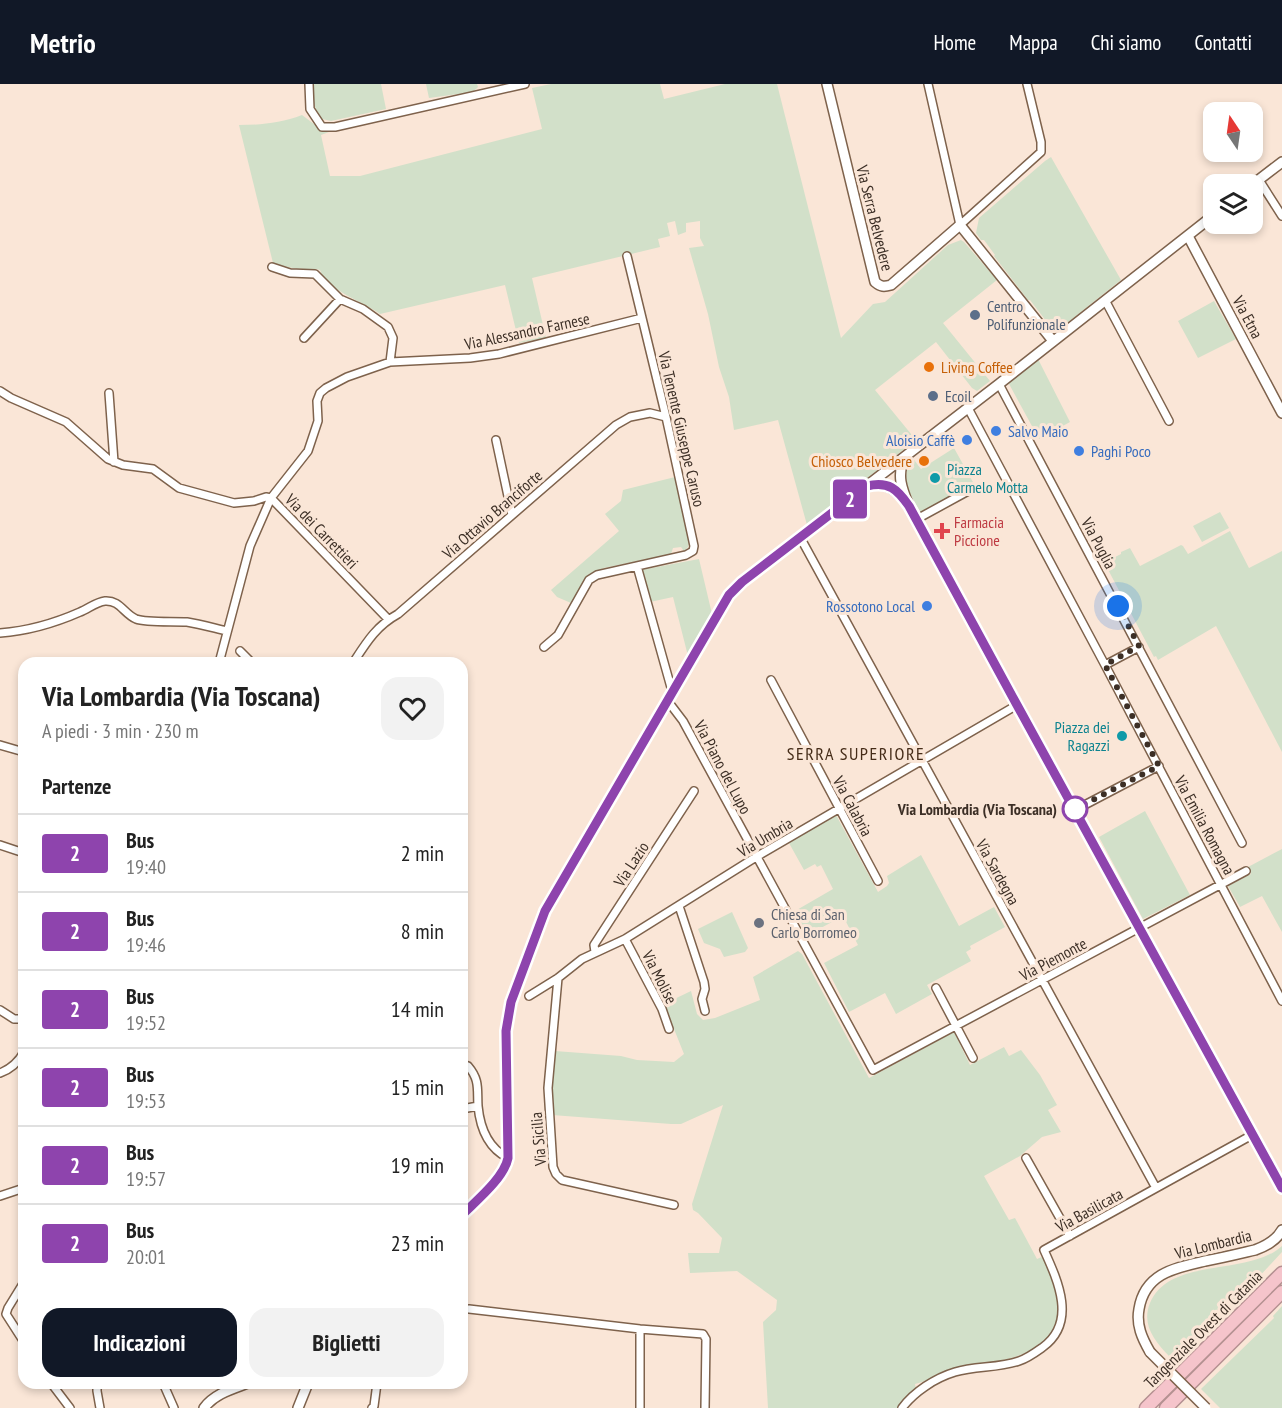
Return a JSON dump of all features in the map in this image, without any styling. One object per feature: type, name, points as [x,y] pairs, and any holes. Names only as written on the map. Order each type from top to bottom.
[{"type":"highway","name":"Tangenziale Ovest di Catania","points":[[1146,1408],[1282,1273]]},
{"type":"highway","name":"Tangenziale Ovest di Catania","points":[[1166,1408],[1282,1292]]},
{"type":"street","points":[[309,84],[310,109],[322,127],[335,127],[525,84]]},
{"type":"street","points":[[482,84],[484,93]]},
{"type":"street","name":"Via Serra Belvedere","points":[[827,84],[875,282],[885,287],[891,285],[960,225]]},
{"type":"street","points":[[927,84],[960,225],[1053,341]]},
{"type":"street","points":[[960,225],[1041,152],[1041,142],[1027,84]]},
{"type":"street","points":[[1263,177],[1282,162]]},
{"type":"street","points":[[1263,191],[1282,216]]},
{"type":"street","points":[[468,1209],[504,1170],[508,1158],[506,1031],[511,1002],[545,911],[729,595],[742,582],[1203,224]]},
{"type":"street","name":"Via Etna","points":[[1188,236],[1282,413]]},
{"type":"street","name":"Via Tenente Giuseppe Caruso","points":[[627,256],[694,546],[693,551],[686,555],[637,566]]},
{"type":"street","points":[[272,267],[290,273],[315,274],[340,298],[363,309],[388,327],[393,338],[390,362]]},
{"type":"street","points":[[304,338],[340,298]]},
{"type":"street","points":[[1105,300],[1169,421]]},
{"type":"street","name":"Via Alessandro Farnese","points":[[220,657],[250,546],[272,498],[308,451],[318,421],[317,401],[320,393],[326,388],[347,377],[390,362],[470,358],[500,354],[642,318]]},
{"type":"street","name":"Via Puglia","points":[[999,384],[1242,843]]},
{"type":"street","name":"Via dei Carrettieri","points":[[0,391],[66,422],[108,459],[153,469],[179,488],[234,503],[272,498],[388,619]]},
{"type":"street","points":[[109,393],[114,462]]},
{"type":"street","name":"Via Emilia Romagna","points":[[968,408],[1282,1001]]},
{"type":"street","name":"Via Ottavio Branciforte","points":[[357,657],[372,635],[388,619],[398,614],[616,425],[630,417],[650,413],[666,417]]},
{"type":"street","points":[[496,440],[512,515]]},
{"type":"street","points":[[898,486],[901,465],[905,456]]},
{"type":"street","points":[[888,470],[890,480],[898,486],[917,519],[1282,1188]]},
{"type":"street","points":[[867,486],[875,484],[898,486]]},
{"type":"street","points":[[917,519],[970,490]]},
{"type":"street","name":"Via Sardegna","points":[[800,537],[1156,1188]]},
{"type":"street","points":[[544,647],[558,635],[590,580],[597,575],[637,566]]},
{"type":"street","name":"Via Piano del Lupo","points":[[637,566],[669,696],[873,1070]]},
{"type":"street","points":[[0,633],[43,626],[107,601],[115,602],[138,620],[188,622],[227,631]]},
{"type":"street","points":[[1105,665],[1139,646]]},
{"type":"street","points":[[240,651],[246,657]]},
{"type":"street","name":"Via Calabria","points":[[771,680],[878,881]]},
{"type":"street","name":"Via Umbria","points":[[529,996],[558,978],[582,959],[625,939],[839,808],[1017,705]]},
{"type":"street","points":[[0,745],[18,750]]},
{"type":"street","points":[[1075,810],[1159,766]]},
{"type":"street","name":"Via Lazio","points":[[595,952],[594,945],[694,791]]},
{"type":"street","points":[[0,845],[18,851]]},
{"type":"street","name":"Via Piemonte","points":[[873,1070],[1246,871]]},
{"type":"street","points":[[679,906],[704,982],[705,989],[702,999],[705,1011]]},
{"type":"street","name":"Via Molise","points":[[625,939],[662,1009],[669,1029]]},
{"type":"street","name":"Via Sicilia","points":[[558,978],[548,1088],[550,1144],[556,1174],[562,1180],[674,1205]]},
{"type":"street","points":[[936,988],[973,1058]]},
{"type":"street","points":[[0,1010],[18,1018]]},
{"type":"street","points":[[0,1073],[6,1071],[18,1060]]},
{"type":"street","points":[[468,1066],[476,1078],[478,1106],[484,1132],[496,1149],[508,1158]]},
{"type":"street","points":[[468,1108],[478,1106]]},
{"type":"street","name":"Via Basilicata","points":[[902,1408],[927,1385],[955,1372],[1018,1361],[1052,1340],[1062,1320],[1061,1303],[1056,1276],[1044,1250],[1252,1135]]},
{"type":"street","points":[[1026,1158],[1070,1236]]},
{"type":"street","points":[[0,1196],[18,1190]]},
{"type":"street","name":"Via Lombardia","points":[[1206,1408],[1150,1352],[1139,1330],[1140,1302],[1144,1293],[1162,1274],[1181,1266],[1266,1246],[1282,1230]]},
{"type":"street","points":[[18,1292],[6,1314],[18,1333]]},
{"type":"street","points":[[469,1309],[703,1334],[706,1339],[705,1408]]},
{"type":"street","points":[[640,1329],[640,1408]]},
{"type":"street","points":[[56,1389],[70,1408]]},
{"type":"street","points":[[97,1389],[100,1408]]},
{"type":"street","points":[[166,1389],[174,1408]]},
{"type":"street","points":[[204,1408],[223,1392],[231,1389]]},
{"type":"street","points":[[298,1408],[306,1389]]},
{"type":"street","points":[[374,1407],[376,1389]]},
{"type":"green space","points":[[314,84],[381,84],[386,109],[331,121],[322,119],[314,103]]},
{"type":"green space","points":[[426,84],[477,84],[478,87],[473,92],[429,98]]},
{"type":"green space","points":[[551,84],[660,84],[664,99],[725,84],[777,84],[841,338],[873,304],[885,302],[948,245],[961,240],[997,280],[943,323],[990,381],[977,391],[972,388],[936,342],[875,390],[916,440],[807,525],[778,420],[734,430],[729,397],[719,367],[708,314],[689,248],[704,246],[700,238],[700,221],[686,223],[686,232],[678,235],[675,221],[667,223],[670,236],[658,239],[660,247],[532,278],[546,338],[519,343],[505,285],[380,314],[337,290],[320,270],[273,263],[239,125],[271,123],[302,115],[322,130],[329,132],[321,135],[330,176],[360,176],[542,129],[532,88]]},
{"type":"green space","points":[[1051,157],[1121,280],[1057,331],[1053,330],[1028,300],[984,240],[981,240],[976,233],[979,218]]},
{"type":"green space","points":[[1214,301],[1236,339],[1198,358],[1178,321]]},
{"type":"green space","points":[[1038,359],[1070,422],[1039,439],[1008,382]]},
{"type":"green space","points":[[954,448],[974,484],[921,513],[913,499],[906,478],[908,464],[912,457],[921,469]]},
{"type":"green space","points":[[675,477],[689,541],[686,549],[684,551],[681,547],[673,548],[671,554],[604,568],[588,578],[571,603],[557,597],[551,590],[619,531],[605,514],[621,501],[623,490]]},
{"type":"green space","points":[[1220,512],[1229,528],[1202,542],[1193,526]]},
{"type":"green space","points":[[1230,531],[1249,568],[1282,551],[1282,752],[1216,626],[1158,660],[1156,656],[1154,657],[1103,560],[1111,556],[1115,557],[1130,548],[1140,566],[1181,545],[1188,554]]},
{"type":"green space","points":[[699,559],[712,614],[688,656],[673,597],[650,602],[641,570]]},
{"type":"green space","points":[[1145,811],[1190,895],[1143,919],[1099,837]]},
{"type":"green space","points":[[836,815],[878,892],[889,883],[887,876],[921,855],[959,926],[994,907],[1005,927],[970,946],[971,949],[966,952],[971,961],[927,985],[932,994],[896,1014],[885,993],[849,1012],[824,963],[858,945],[843,916],[808,935],[795,911],[833,889],[821,865],[817,867],[815,864],[804,870],[789,843]]},
{"type":"green space","points":[[1282,849],[1282,932],[1262,896],[1240,907],[1228,886],[1251,874],[1248,867]]},
{"type":"green space","points":[[732,912],[748,948],[745,952],[724,957],[720,949],[704,943],[698,929]]},
{"type":"green space","points":[[798,951],[802,954],[869,1078],[954,1032],[970,1065],[1004,1047],[1009,1056],[1021,1050],[1040,1075],[1057,1105],[1048,1110],[1061,1132],[1042,1137],[1020,1156],[984,1176],[1009,1220],[1015,1218],[1037,1259],[1044,1256],[1057,1292],[1059,1308],[1057,1322],[1051,1334],[1041,1344],[1025,1353],[997,1362],[950,1371],[915,1384],[916,1389],[897,1408],[768,1408],[763,1322],[776,1310],[777,1300],[737,1271],[690,1273],[688,1253],[719,1253],[722,1238],[693,1210],[692,1204],[723,1105],[681,1124],[552,1115],[551,1091],[555,1051],[674,1062],[684,1054],[664,1004],[691,991],[697,1014],[703,1020],[715,1018],[760,1000],[753,977]]},
{"type":"green space","points":[[1282,1246],[1282,1252],[1257,1280],[1181,1356],[1172,1354],[1169,1356],[1154,1338],[1147,1318],[1150,1303],[1160,1288],[1192,1272],[1250,1261]]},
{"type":"green space","points":[[1282,1306],[1282,1408],[1220,1408],[1201,1389],[1274,1318],[1273,1316]]},
{"type":"bus line","name":"2","points":[[468,1209],[507,1165],[506,1031],[508,1013],[545,911],[729,595],[742,582],[867,486],[875,484],[893,488],[909,506],[1282,1188]]},
{"type":"place","name":"Centro Polifunzionale","points":[[975,315]]},
{"type":"place","name":"Living Coffee","points":[[929,367]]},
{"type":"place","name":"Ecoil","points":[[933,396]]},
{"type":"place","name":"Salvo Maio","points":[[996,431]]},
{"type":"place","name":"Aloisio Caffè","points":[[967,440]]},
{"type":"place","name":"Paghi Poco","points":[[1079,451]]},
{"type":"place","name":"Chiosco Belvedere","points":[[924,461]]},
{"type":"place","name":"Piazza Carmelo Motta","points":[[935,478]]},
{"type":"place","name":"Farmacia Piccione","points":[[942,531]]},
{"type":"place","name":"Rossotono Local","points":[[927,606]]},
{"type":"place","name":"Piazza dei Ragazzi","points":[[1122,736]]},
{"type":"place","name":"Via Lombardia (Via Toscana)","points":[[1075,809]]},
{"type":"place","name":"Chiesa di San Carlo Borromeo","points":[[759,923]]},
{"type":"district","name":"SERRA SUPERIORE","points":[[856,753]]},
{"type":"route","points":[[1075,809],[1159,766],[1105,665],[1139,646],[1118,606]]}]
